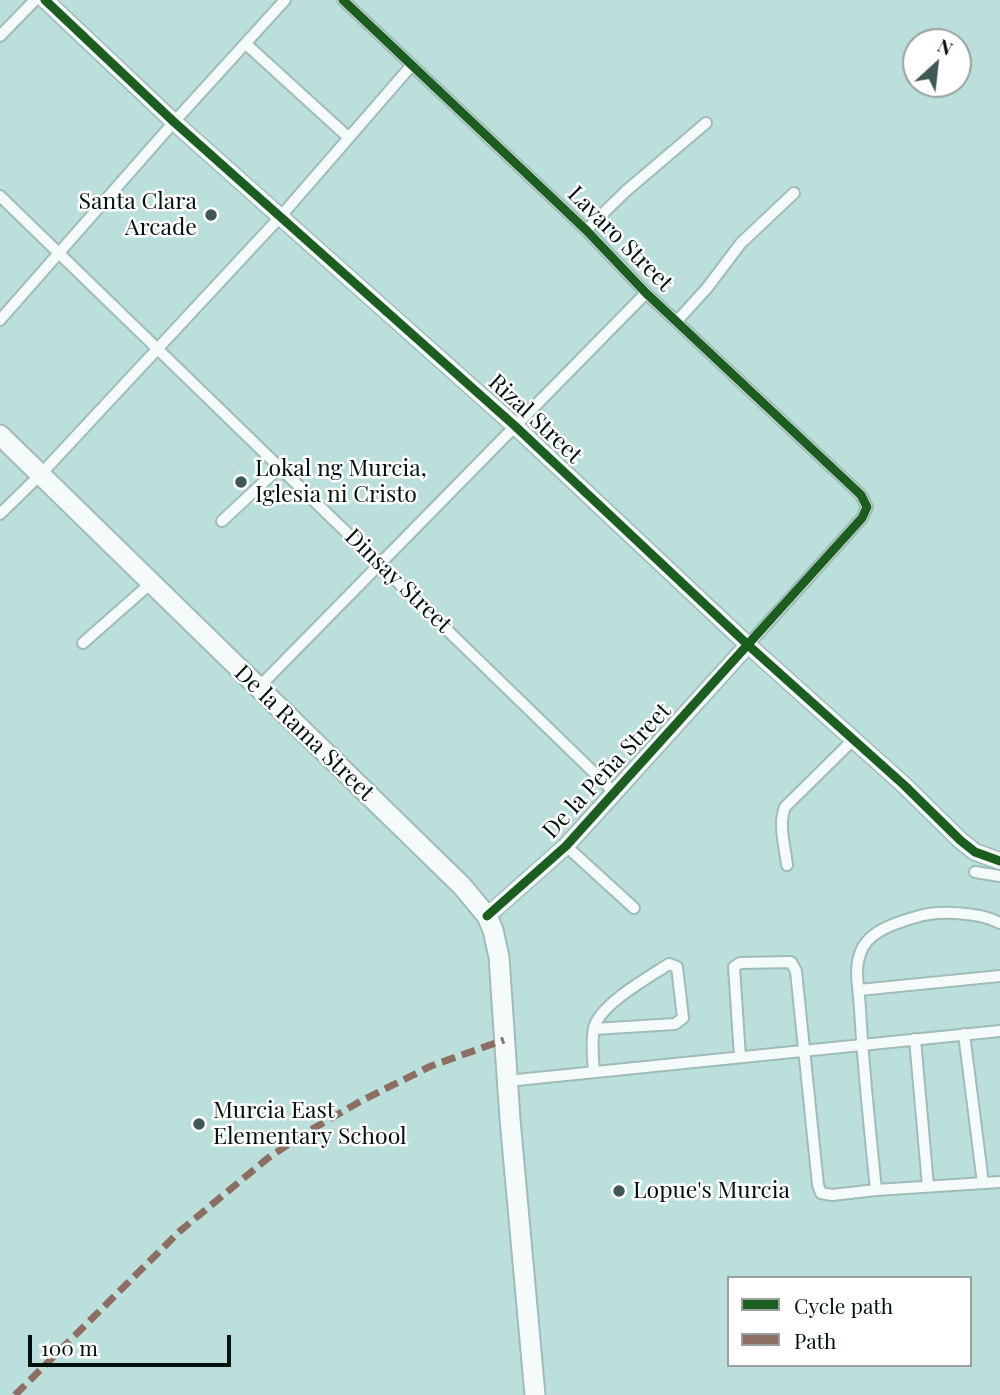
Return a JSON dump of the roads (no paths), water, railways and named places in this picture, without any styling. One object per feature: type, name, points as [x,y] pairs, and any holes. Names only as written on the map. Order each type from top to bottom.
[{"type":"highway","name":"De la Rama Street","points":[[0,435],[462,886],[487,916],[499,957],[507,1081],[535,1395]]},
{"type":"street","points":[[0,36],[35,0]]},
{"type":"street","name":"Rizal Street","points":[[46,0],[174,121],[515,426],[852,741],[904,785],[960,840],[975,852],[1000,861]]},
{"type":"street","points":[[0,320],[174,121],[285,0]]},
{"type":"street","name":"Lavaro Street","points":[[343,0],[586,230],[646,293],[861,495],[867,507],[862,518],[748,645]]},
{"type":"street","points":[[246,44],[348,137]]},
{"type":"street","points":[[0,514],[41,474],[281,216],[411,66]]},
{"type":"street","points":[[586,230],[626,191],[706,123]]},
{"type":"street","points":[[677,321],[707,289],[741,243],[794,193]]},
{"type":"street","name":"Dinsay Street","points":[[0,196],[614,793]]},
{"type":"street","points":[[258,688],[646,293]]},
{"type":"street","points":[[222,522],[280,467]]},
{"type":"street","points":[[83,643],[151,583]]},
{"type":"street","name":"De la Peña Street","points":[[487,916],[566,846],[748,645]]},
{"type":"street","points":[[787,865],[785,838],[780,820],[785,807],[852,741]]},
{"type":"street","points":[[566,846],[634,908]]},
{"type":"street","points":[[975,872],[1000,876]]},
{"type":"street","points":[[876,1190],[862,1045],[860,954],[867,940],[882,930],[926,914],[954,913],[1000,923]]},
{"type":"street","points":[[740,1057],[733,970],[740,963],[791,962],[794,966],[821,1193],[832,1195],[1000,1182]]},
{"type":"street","points":[[594,1029],[675,1024],[681,1021],[683,1018],[677,967],[669,964],[601,1014],[594,1029],[594,1072]]},
{"type":"street","points":[[859,990],[1000,976]]},
{"type":"street","points":[[507,1081],[1000,1031]]},
{"type":"street","points":[[964,1034],[983,1183]]},
{"type":"street","points":[[915,1039],[928,1186]]},
{"type":"place","name":"Santa Clara Arcade","points":[[211,215]]},
{"type":"place","name":"Lokal ng Murcia, Iglesia ni Cristo","points":[[241,482]]},
{"type":"place","name":"Murcia East Elementary School","points":[[199,1124]]},
{"type":"place","name":"Lopue's Murcia","points":[[619,1191]]}]
